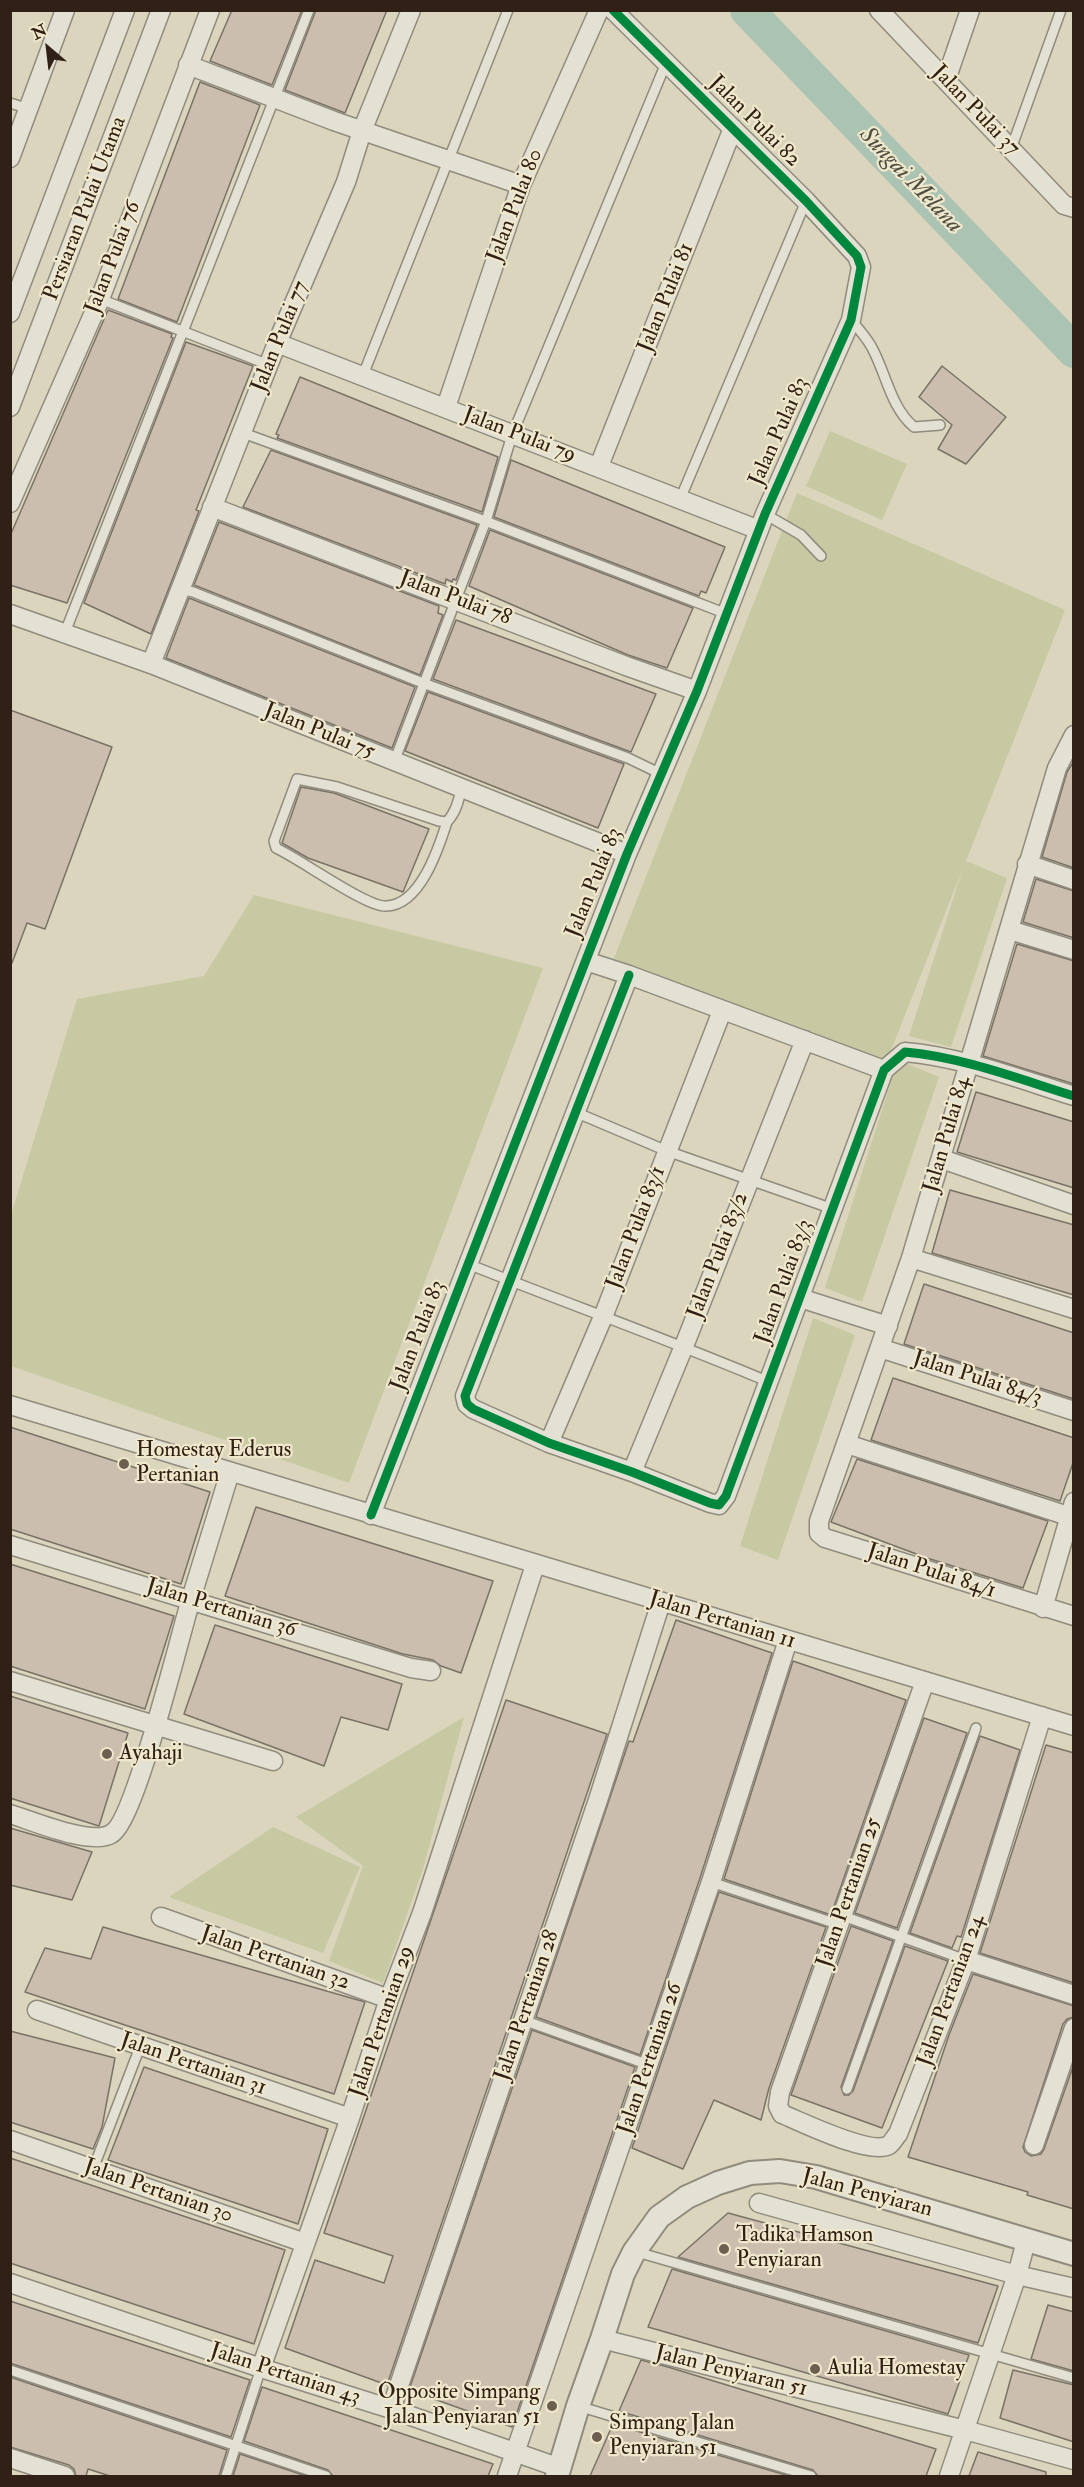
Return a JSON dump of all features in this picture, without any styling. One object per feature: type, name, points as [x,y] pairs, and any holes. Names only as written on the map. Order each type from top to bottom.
[{"type":"street","points":[[10,158],[65,10]]},
{"type":"street","name":"Persiaran Pulai Utama","points":[[10,313],[125,10]]},
{"type":"street","name":"Persiaran Pulai Utama","points":[[10,407],[161,10]]},
{"type":"street","name":"Jalan Pulai 76","points":[[10,503],[100,299],[210,10]]},
{"type":"street","name":"Jalan Pulai 77","points":[[151,664],[277,343],[346,182],[362,131],[411,10]]},
{"type":"street","name":"Jalan Pulai 80","points":[[446,407],[521,185],[599,10]]},
{"type":"street","name":"Jalan Pulai 82","points":[[613,10],[806,201],[857,256],[861,267]]},
{"type":"street","name":"Jalan Pulai 37","points":[[879,10],[1064,205],[1074,208]]},
{"type":"street","points":[[945,80],[970,10]]},
{"type":"street","points":[[188,65],[362,131],[521,185]]},
{"type":"street","name":"Jalan Pulai 81","points":[[599,466],[733,128]]},
{"type":"street","name":"Jalan Pulai 83","points":[[371,1515],[627,854],[697,691],[762,522],[851,320],[861,267]]},
{"type":"street","name":"Jalan Pulai 79","points":[[277,343],[681,498],[762,522]]},
{"type":"street","name":"Jalan Pulai 78","points":[[212,507],[454,598],[626,666],[697,691]]},
{"type":"street","name":"Jalan Pulai 75","points":[[10,614],[151,664],[627,854]]},
{"type":"street","name":"Jalan Pulai 84","points":[[819,1533],[819,1521],[848,1444],[942,1159],[1057,768],[1074,735]]},
{"type":"street","points":[[1027,864],[1074,880]]},
{"type":"street","points":[[1010,930],[1074,950]]},
{"type":"street","points":[[585,961],[629,975],[884,1070],[905,1052],[969,1064],[1074,1096]]},
{"type":"street","points":[[629,975],[465,1396],[467,1404],[473,1409],[549,1443],[632,1472]]},
{"type":"street","name":"Jalan Pulai 83/1","points":[[549,1443],[603,1317],[722,1011]]},
{"type":"street","name":"Jalan Pulai 83/2","points":[[632,1472],[805,1040]]},
{"type":"street","name":"Jalan Pulai 83/3","points":[[632,1472],[720,1505],[726,1497],[884,1070]]},
{"type":"street","points":[[942,1159],[1074,1205]]},
{"type":"street","points":[[911,1258],[1074,1309]]},
{"type":"street","points":[[800,1298],[888,1326]]},
{"type":"street","name":"Jalan Pulai 84/3","points":[[880,1348],[1074,1411]]},
{"type":"street","name":"Jalan Pertanian 11","points":[[10,1405],[1074,1726]]},
{"type":"street","points":[[848,1444],[1071,1509],[1043,1608]]},
{"type":"street","points":[[10,1814],[91,1838],[110,1836],[119,1828],[128,1811],[156,1726],[230,1472]]},
{"type":"street","name":"Jalan Pulai 84/1","points":[[819,1533],[825,1538],[1074,1616]]},
{"type":"street","name":"Jalan Pertanian 36","points":[[10,1545],[411,1668],[431,1671]]},
{"type":"street","name":"Jalan Pertanian 29","points":[[261,2368],[350,2118],[389,1999],[422,1913],[535,1565]]},
{"type":"street","name":"Jalan Pertanian 28","points":[[391,2409],[598,1800],[661,1602]]},
{"type":"street","name":"Jalan Pertanian 26","points":[[507,2476],[711,1882],[788,1640]]},
{"type":"street","points":[[10,1681],[273,1761]]},
{"type":"street","name":"Jalan Pertanian 25","points":[[778,2106],[780,2092],[925,1681]]},
{"type":"street","name":"Jalan Pertanian 24","points":[[778,2106],[782,2114],[830,2135],[875,2148],[889,2145],[898,2134],[966,1960],[1042,1716]]},
{"type":"street","name":"Jalan Pertanian 32","points":[[162,1917],[389,1999]]},
{"type":"street","points":[[966,1960],[1074,1995]]},
{"type":"street","name":"Jalan Pertanian 31","points":[[37,2010],[350,2118]]},
{"type":"street","points":[[1034,2145],[1074,2028]]},
{"type":"street","name":"Jalan Pertanian 30","points":[[10,2140],[305,2243]]},
{"type":"street","name":"Jalan Penyiaran","points":[[558,2472],[622,2274],[634,2252],[659,2217],[687,2197],[718,2183],[750,2173],[780,2171],[816,2177],[1074,2254]]},
{"type":"street","points":[[759,2204],[1017,2275],[1074,2288]]},
{"type":"street","points":[[949,2476],[1017,2275],[1026,2241]]},
{"type":"street","name":"Jalan Pertanian 43","points":[[10,2283],[261,2368],[391,2409],[515,2452],[558,2472]]},
{"type":"street","name":"Jalan Penyiaran 51","points":[[602,2339],[965,2430],[1074,2460]]},
{"type":"street","points":[[10,2458],[64,2476]]},
{"type":"lane","points":[[64,635],[309,10]]},
{"type":"lane","points":[[363,375],[508,10]]},
{"type":"lane","points":[[1011,149],[1060,10]]},
{"type":"lane","points":[[394,762],[454,598],[486,521],[512,435],[666,63]]},
{"type":"lane","points":[[10,103],[29,109]]},
{"type":"lane","points":[[681,498],[806,201]]},
{"type":"lane","points":[[100,299],[269,365]]},
{"type":"lane","points":[[851,320],[872,347],[900,412],[908,422],[914,427],[940,425]]},
{"type":"lane","points":[[243,434],[486,521],[727,614]]},
{"type":"lane","points":[[762,522],[801,535],[821,556]]},
{"type":"lane","points":[[180,589],[193,592],[423,683],[628,758],[661,774]]},
{"type":"lane","points":[[447,822],[338,787],[297,779],[274,841],[276,848],[368,900],[385,906],[404,900],[419,887],[434,857],[447,822],[459,801],[461,788]]},
{"type":"lane","points":[[575,1112],[667,1151],[833,1209]]},
{"type":"lane","points":[[468,1264],[684,1346],[769,1382]]},
{"type":"lane","points":[[847,2089],[976,1728]]},
{"type":"lane","points":[[711,1882],[902,1937],[966,1960]]},
{"type":"lane","points":[[523,2020],[649,2066]]},
{"type":"lane","points":[[93,2169],[140,2047]]},
{"type":"lane","points":[[634,2252],[1074,2378]]},
{"type":"lane","name":"Jalan Pertanian 29","points":[[226,2476],[261,2368]]},
{"type":"lane","points":[[10,2370],[326,2476]]},
{"type":"lane","points":[[578,2406],[811,2476]]},
{"type":"green space","points":[[830,431],[907,464],[882,520],[806,486]]},
{"type":"green space","points":[[797,493],[1065,610],[966,861],[1007,878],[951,1047],[909,1036],[963,868],[884,1068],[612,963]]},
{"type":"green space","points":[[254,895],[543,968],[349,1483],[11,1366],[11,1215],[77,999],[204,976]]},
{"type":"green space","points":[[898,1060],[939,1077],[862,1302],[825,1288]]},
{"type":"green space","points":[[813,1318],[855,1335],[778,1560],[740,1546]]},
{"type":"green space","points":[[464,1717],[423,1869],[383,1983],[329,1961],[363,1866],[296,1817]]},
{"type":"green space","points":[[273,1827],[360,1867],[323,1953],[169,1897]]},
{"type":"building","points":[[232,10],[302,10],[272,85],[210,61]]},
{"type":"building","points":[[316,10],[387,10],[345,113],[285,90]]},
{"type":"building","points":[[200,82],[260,105],[177,322],[118,299]]},
{"type":"building","points":[[108,310],[172,334],[173,338],[67,603],[10,585],[10,536]]},
{"type":"building","points":[[186,342],[253,366],[196,510],[199,511],[151,634],[84,603]]},
{"type":"building","points":[[942,366],[1006,417],[966,464],[938,449],[952,425],[919,397]]},
{"type":"building","points":[[300,377],[498,457],[482,512],[277,438],[279,435],[276,434]]},
{"type":"building","points":[[271,450],[477,525],[456,580],[453,579],[452,582],[446,579],[445,584],[243,507]]},
{"type":"building","points":[[511,460],[725,547],[706,593],[701,591],[699,596],[494,517]]},
{"type":"building","points":[[219,522],[439,606],[438,613],[443,615],[420,675],[194,585]]},
{"type":"building","points":[[490,530],[693,608],[667,668],[628,655],[469,586]]},
{"type":"building","points":[[189,598],[415,687],[392,748],[166,658]]},
{"type":"building","points":[[456,620],[656,694],[631,752],[433,679]]},
{"type":"building","points":[[428,692],[624,764],[598,828],[405,751]]},
{"type":"building","points":[[10,710],[112,747],[45,929],[27,923],[12,963],[10,963]]},
{"type":"building","points":[[1074,761],[1074,868],[1042,857],[1067,772]]},
{"type":"building","points":[[301,787],[334,793],[429,829],[403,892],[308,858],[282,843]]},
{"type":"building","points":[[1036,879],[1074,891],[1074,938],[1023,922]]},
{"type":"building","points":[[1017,944],[1074,961],[1074,1084],[983,1056]]},
{"type":"building","points":[[976,1092],[1074,1122],[1074,1188],[957,1152]]},
{"type":"building","points":[[950,1190],[1074,1225],[1074,1295],[932,1253]]},
{"type":"building","points":[[924,1284],[1074,1333],[1074,1399],[904,1344]]},
{"type":"building","points":[[893,1378],[1074,1438],[1074,1460],[1060,1501],[871,1440]]},
{"type":"building","points":[[10,1427],[210,1492],[181,1584],[10,1529]]},
{"type":"building","points":[[857,1459],[1048,1521],[1023,1588],[927,1558],[831,1522]]},
{"type":"building","points":[[256,1507],[493,1581],[461,1673],[441,1666],[433,1660],[403,1654],[225,1596]]},
{"type":"building","points":[[10,1564],[174,1616],[145,1709],[10,1666]]},
{"type":"building","points":[[676,1620],[772,1653],[640,2055],[536,2017],[629,1741],[633,1742]]},
{"type":"building","points":[[215,1625],[402,1684],[388,1730],[341,1717],[324,1766],[184,1714]]},
{"type":"building","points":[[793,1661],[906,1700],[831,1915],[724,1879]]},
{"type":"building","points":[[10,1696],[128,1733],[99,1826],[10,1798]]},
{"type":"building","points":[[506,1700],[607,1734],[387,2385],[285,2348],[315,2260],[384,2283],[393,2256],[324,2233]]},
{"type":"building","points":[[924,1718],[967,1733],[897,1928],[855,1913]]},
{"type":"building","points":[[980,1736],[1020,1750],[961,1937],[957,1936],[952,1948],[910,1933]]},
{"type":"building","points":[[1046,1745],[1074,1753],[1074,1983],[980,1953]]},
{"type":"building","points":[[10,1828],[92,1852],[72,1900],[10,1885]]},
{"type":"building","points":[[719,1892],[826,1927],[769,2088],[761,2120],[714,2100],[683,2169],[632,2148]]},
{"type":"building","points":[[851,1926],[893,1941],[841,2087],[844,2095],[849,2095],[853,2091],[905,1946],[948,1961],[882,2128],[791,2095]]},
{"type":"building","points":[[103,1927],[365,2002],[334,2094],[25,1992],[45,1948],[91,1959]]},
{"type":"building","points":[[973,1974],[1074,2006],[1074,2017],[1067,2019],[1063,2024],[1023,2147],[1025,2152],[1031,2156],[1041,2154],[1074,2064],[1074,2209],[1027,2195],[1028,2192],[908,2157],[949,2035]]},
{"type":"building","points":[[532,2030],[635,2067],[512,2427],[409,2390]]},
{"type":"building","points":[[10,2031],[115,2058],[102,2127],[93,2149],[10,2122]]},
{"type":"building","points":[[144,2067],[328,2129],[298,2224],[108,2160]]},
{"type":"building","points":[[10,2158],[285,2250],[254,2344],[10,2263]]},
{"type":"building","points":[[728,2213],[998,2286],[978,2343],[678,2257]]},
{"type":"building","points":[[672,2269],[969,2355],[948,2414],[648,2327]]},
{"type":"building","points":[[10,2301],[250,2380],[231,2437],[10,2363]]},
{"type":"building","points":[[1048,2305],[1074,2312],[1074,2371],[1031,2359]]},
{"type":"building","points":[[641,2360],[936,2449],[926,2476],[818,2476],[813,2470],[619,2411]]},
{"type":"building","points":[[1013,2370],[1074,2385],[1074,2442],[1000,2418]]},
{"type":"building","points":[[10,2377],[227,2450],[219,2476],[110,2476],[88,2469],[86,2476],[76,2476],[74,2469],[69,2465],[10,2447]]},
{"type":"building","points":[[262,2387],[493,2464],[488,2476],[333,2476],[328,2470],[244,2441]]},
{"type":"building","points":[[613,2424],[789,2476],[590,2476]]},
{"type":"building","points":[[978,2452],[1046,2472],[1046,2476],[969,2476]]},
{"type":"building","points":[[240,2454],[306,2476],[233,2476]]},
{"type":"waterway","name":"Sungai Melana","points":[[747,10],[1074,351]]},
{"type":"cycle path","points":[[371,1515],[627,854],[697,691],[765,514],[851,320],[861,267],[857,256],[806,201],[613,10]]},
{"type":"cycle path","points":[[629,975],[465,1396],[467,1404],[473,1409],[549,1443],[632,1472],[710,1503],[719,1505],[726,1496],[884,1070],[905,1052],[948,1059],[1074,1096]]},
{"type":"place","name":"Homestay Ederus Pertanian","points":[[124,1464]]},
{"type":"place","name":"Ayahaji","points":[[107,1754]]},
{"type":"place","name":"Tadika Hamson Penyiaran","points":[[724,2249]]},
{"type":"place","name":"Aulia Homestay","points":[[815,2369]]},
{"type":"place","name":"Opposite Simpang Jalan Penyiaran 51","points":[[552,2406]]},
{"type":"place","name":"Simpang Jalan Penyiaran 51","points":[[597,2437]]}]
